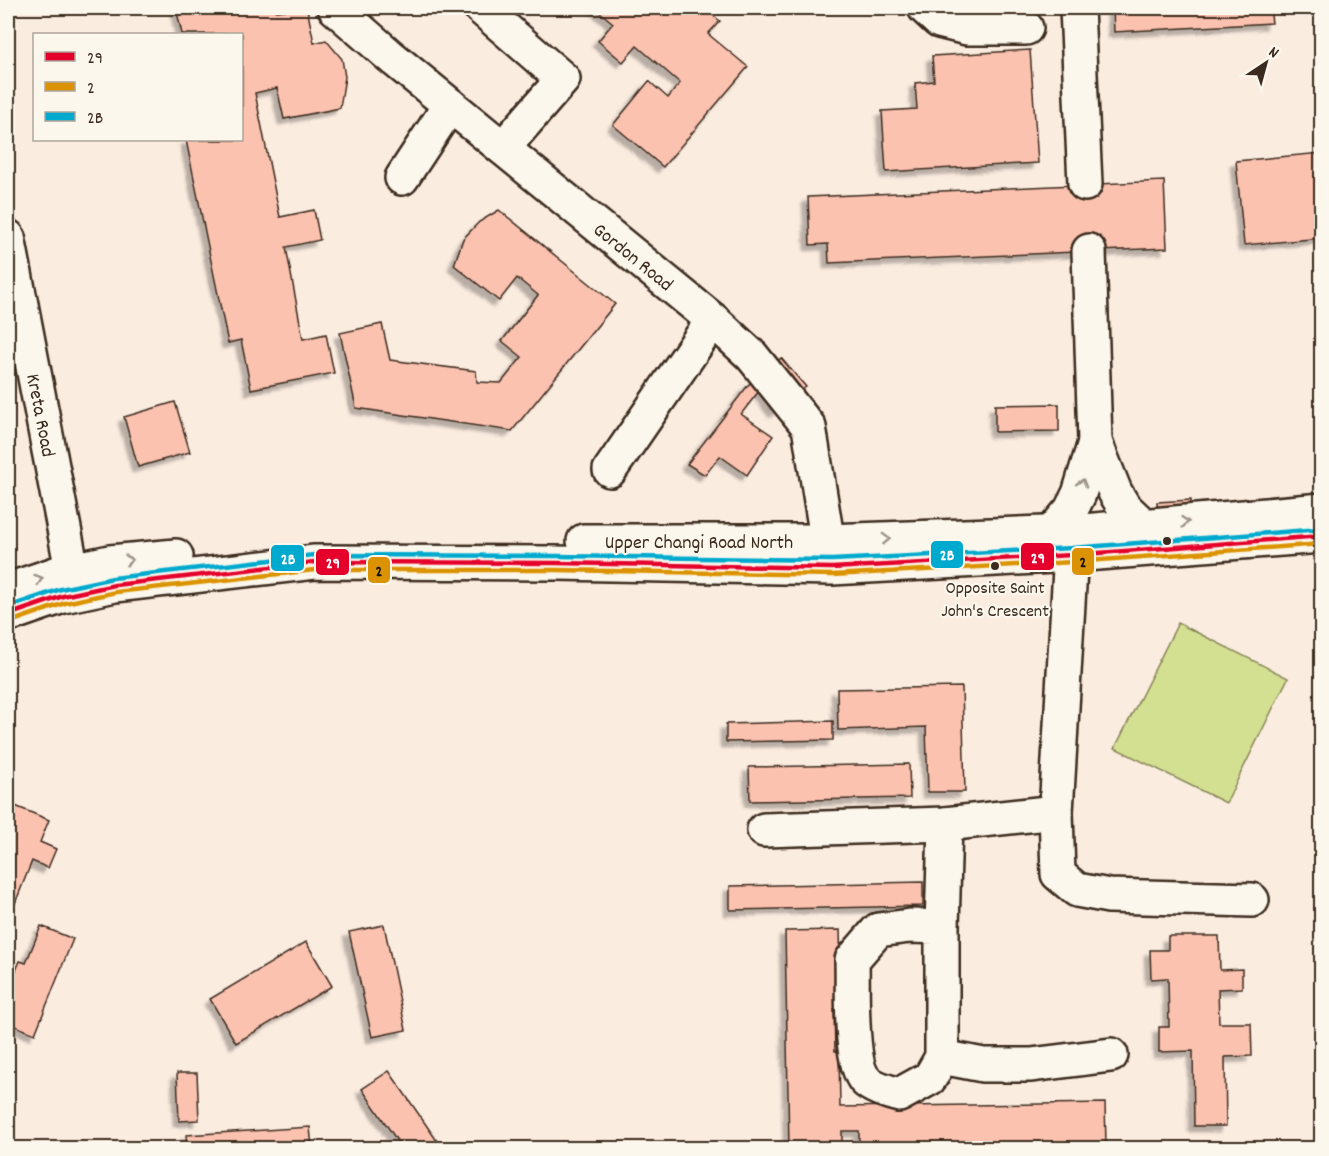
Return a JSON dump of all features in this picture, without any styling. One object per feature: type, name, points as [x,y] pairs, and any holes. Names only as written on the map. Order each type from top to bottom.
[{"type":"street","name":"Gordon Road","points":[[335,8],[752,356],[809,427],[830,555]]},
{"type":"street","points":[[481,8],[563,79],[503,148]]},
{"type":"street","points":[[925,8],[939,21],[967,28],[1026,28]]},
{"type":"street","points":[[1077,8],[1085,184]]},
{"type":"street","points":[[402,178],[450,105]]},
{"type":"street","name":"Kreta Road","points":[[8,237],[11,271],[74,582]]},
{"type":"street","points":[[1089,251],[1095,442],[1115,492],[1124,507],[1143,525]]},
{"type":"street","points":[[610,470],[712,321]]},
{"type":"street","points":[[1095,442],[1071,510],[1065,540],[1056,812],[1058,874],[1077,890],[1109,896],[1252,900]]},
{"type":"street","name":"Upper Changi Road North","points":[[1065,540],[1143,525],[1322,510]]},
{"type":"street","name":"Upper Changi Road North","points":[[8,590],[74,582],[115,585],[315,562],[556,563],[830,555],[1065,540],[1322,536]]},
{"type":"street","name":"Upper Changi Road North","points":[[8,615],[74,582]]},
{"type":"street","points":[[764,830],[945,825],[1056,812]]},
{"type":"street","points":[[942,927],[910,926],[878,930],[852,960],[855,1047],[859,1065],[866,1080],[885,1091],[899,1095],[930,1078],[942,1057],[945,825]]},
{"type":"street","points":[[942,1057],[982,1065],[1031,1065],[1111,1055]]},
{"type":"green space","points":[[1178,623],[1288,678],[1226,803],[1115,748]]},
{"type":"building","points":[[176,8],[275,8],[276,11],[307,8],[314,43],[326,40],[342,59],[345,77],[340,108],[284,119],[277,88],[255,93],[280,217],[314,210],[320,240],[286,247],[303,339],[326,334],[334,373],[251,389],[241,340],[228,343],[186,141],[243,141],[243,33],[182,33]]},
{"type":"building","points":[[595,8],[704,8],[720,21],[708,34],[748,67],[663,167],[613,125],[649,81],[668,98],[680,83],[637,46],[623,62],[598,41],[613,23]]},
{"type":"building","points":[[950,8],[1046,8],[1046,9],[976,16]]},
{"type":"building","points":[[1113,8],[1270,8],[1272,23],[1114,32]]},
{"type":"building","points":[[1030,50],[1038,163],[886,172],[882,111],[917,109],[915,83],[934,81],[932,56]]},
{"type":"building","points":[[1322,153],[1322,238],[1244,245],[1236,161]]},
{"type":"building","points":[[1164,181],[1167,248],[829,263],[828,244],[810,245],[808,197]]},
{"type":"building","points":[[499,210],[615,304],[512,431],[356,408],[340,333],[382,324],[390,360],[476,371],[477,382],[501,383],[522,357],[502,341],[538,295],[517,278],[499,301],[454,265],[463,239],[479,222]]},
{"type":"building","points":[[781,358],[806,387],[775,412],[759,391],[741,414],[773,436],[747,475],[720,456],[705,475],[687,464],[749,384]]},
{"type":"building","points":[[175,402],[190,452],[138,467],[124,417]]},
{"type":"building","points":[[1059,404],[1059,431],[995,432],[995,405]]},
{"type":"building","points":[[1191,500],[1192,513],[1158,515],[1157,502]]},
{"type":"building","points":[[962,687],[965,792],[928,792],[926,727],[838,730],[837,689]]},
{"type":"building","points":[[833,721],[833,740],[726,742],[726,724]]},
{"type":"building","points":[[909,764],[910,798],[750,801],[749,767]]},
{"type":"building","points":[[8,803],[49,820],[40,842],[56,849],[48,868],[32,861],[8,921]]},
{"type":"building","points":[[923,882],[923,906],[730,910],[730,886]]},
{"type":"building","points":[[384,925],[406,1030],[372,1037],[349,932]]},
{"type":"building","points":[[41,926],[73,939],[35,1034],[8,1023],[8,1008],[14,991],[8,989],[20,961],[26,963]]},
{"type":"building","points":[[840,930],[842,1008],[834,1009],[835,1051],[839,1051],[840,1107],[1105,1103],[1106,1145],[951,1148],[951,1144],[859,1145],[859,1131],[842,1131],[842,1148],[789,1148],[785,931]]},
{"type":"building","points":[[1168,936],[1219,936],[1220,970],[1242,969],[1242,988],[1218,989],[1219,1023],[1251,1023],[1252,1056],[1225,1057],[1226,1126],[1194,1126],[1193,1051],[1159,1052],[1159,1027],[1169,1027],[1168,978],[1151,979],[1150,950],[1168,950]]},
{"type":"building","points":[[306,942],[332,986],[236,1043],[210,999]]},
{"type":"building","points":[[389,1071],[442,1148],[402,1148],[362,1089]]},
{"type":"building","points":[[177,1073],[197,1073],[199,1120],[179,1121]]},
{"type":"building","points":[[310,1127],[312,1148],[187,1148],[186,1135]]},
{"type":"transit line","name":"2B","points":[[8,607],[61,589],[113,578],[314,555],[832,560],[1072,548],[1321,529]]},
{"type":"transit line","name":"29","points":[[8,615],[63,596],[115,585],[315,562],[832,568],[1072,555],[1322,536]]},
{"type":"transit line","name":"2","points":[[10,622],[65,603],[116,592],[315,570],[556,570],[832,575],[1073,562],[1322,544]]},
{"type":"place","name":"Opposite Saint John's Crescent","points":[[995,566]]}]
